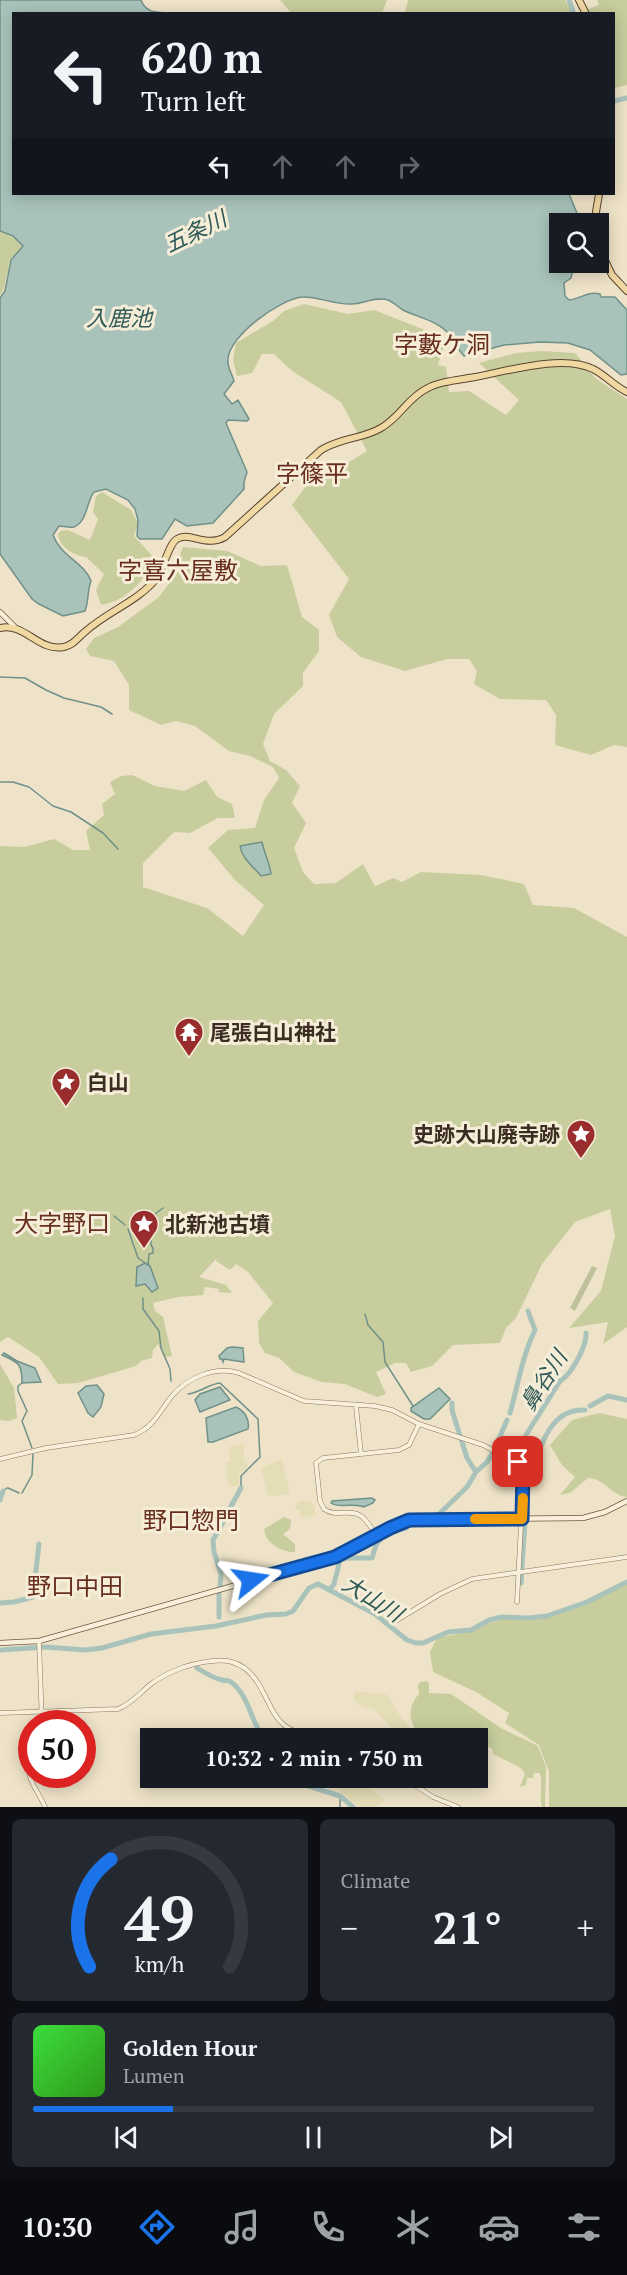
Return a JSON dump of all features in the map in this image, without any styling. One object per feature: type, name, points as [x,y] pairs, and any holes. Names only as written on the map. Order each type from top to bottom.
[{"type":"main road","points":[[596,213],[599,195]]},
{"type":"main road","points":[[609,268],[627,291]]},
{"type":"main road","points":[[0,612],[15,627],[49,646],[59,647],[71,644],[90,627],[156,580],[168,557],[172,543],[177,539],[188,537],[211,543],[225,537],[321,450],[336,442],[369,433],[384,426],[419,393],[433,386],[556,363],[594,369],[608,381],[627,392]]},
{"type":"main road","points":[[0,627],[15,627]]},
{"type":"main road","points":[[0,1643],[39,1642],[335,1557],[398,1524],[416,1520],[592,1516],[627,1501]]},
{"type":"street","points":[[0,1459],[46,1448],[134,1435],[154,1422],[182,1386],[214,1371],[239,1373],[304,1401],[385,1408],[419,1424],[494,1451],[518,1462],[522,1467],[521,1572],[517,1602]]},
{"type":"street","points":[[356,1406],[361,1454]]},
{"type":"street","points":[[376,1536],[360,1515],[352,1512],[329,1513],[324,1509],[320,1501],[317,1461],[323,1458],[404,1448],[411,1441],[419,1424]]},
{"type":"street","points":[[394,1623],[463,1582],[482,1577],[627,1557]]},
{"type":"street","points":[[39,1642],[42,1710]]},
{"type":"street","points":[[96,1710],[118,1709],[130,1703],[156,1680],[176,1670],[223,1660],[242,1665],[255,1677],[281,1723],[290,1728]]},
{"type":"street","points":[[0,1713],[18,1713]]},
{"type":"street","points":[[36,1788],[45,1807]]},
{"type":"street","points":[[419,1788],[433,1797],[458,1807]]},
{"type":"shaded area","points":[[244,1443],[244,1462],[248,1466],[239,1474],[239,1487],[228,1486],[226,1462],[230,1462],[229,1447]]},
{"type":"shaded area","points":[[282,1459],[290,1494],[268,1495],[261,1468]]},
{"type":"shaded area","points":[[298,1502],[314,1505],[316,1516],[300,1517],[300,1511],[295,1508]]},
{"type":"shaded area","points":[[356,1691],[388,1695],[410,1728],[392,1728],[373,1708],[364,1708],[353,1698]]},
{"type":"shaded area","points":[[341,1788],[371,1788],[386,1800],[375,1807],[359,1807],[339,1791]]},
{"type":"green space","points":[[280,0],[387,0],[382,12],[290,12]]},
{"type":"green space","points":[[408,0],[565,0],[572,12],[405,12]]},
{"type":"green space","points":[[597,0],[627,0],[627,85],[615,88],[615,12],[580,12],[599,5]]},
{"type":"green space","points":[[0,232],[13,237],[22,246],[10,260],[0,296]]},
{"type":"green space","points":[[304,304],[348,314],[374,310],[438,335],[444,345],[438,365],[446,367],[449,392],[469,391],[506,415],[519,400],[479,363],[516,353],[542,351],[575,353],[595,378],[627,399],[627,747],[614,745],[591,755],[555,745],[556,715],[546,700],[500,699],[474,684],[477,671],[469,659],[447,659],[405,671],[361,657],[337,637],[329,615],[349,579],[292,505],[309,482],[330,474],[367,451],[341,402],[292,371],[274,354],[262,354],[252,373],[237,376],[233,360],[236,343],[273,321],[284,311]]},
{"type":"green space","points":[[102,492],[131,510],[138,523],[134,536],[156,560],[146,575],[126,595],[101,605],[96,590],[104,574],[86,557],[68,550],[61,543],[58,534],[68,530],[90,540],[98,519],[93,512],[96,496]]},
{"type":"green space","points":[[183,547],[227,551],[261,566],[287,565],[302,617],[319,630],[319,651],[303,673],[303,686],[274,714],[263,744],[270,761],[286,770],[300,786],[292,803],[306,823],[294,848],[303,872],[314,884],[336,883],[363,864],[375,886],[393,878],[402,882],[421,872],[481,875],[524,884],[533,905],[574,908],[627,937],[627,1327],[603,1344],[608,1322],[569,1328],[601,1291],[615,1236],[610,1209],[575,1222],[542,1264],[516,1318],[506,1328],[500,1343],[453,1345],[432,1366],[411,1372],[406,1363],[395,1363],[376,1372],[386,1394],[377,1397],[345,1384],[322,1382],[294,1372],[279,1358],[265,1353],[259,1343],[258,1321],[273,1303],[248,1272],[236,1264],[230,1270],[216,1261],[217,1258],[199,1277],[226,1285],[232,1293],[219,1292],[219,1289],[205,1287],[203,1295],[178,1297],[153,1303],[155,1311],[163,1317],[172,1356],[164,1357],[158,1344],[153,1350],[152,1358],[141,1361],[136,1366],[78,1383],[58,1384],[39,1357],[8,1337],[0,1342],[0,846],[25,847],[54,839],[73,850],[90,850],[86,831],[104,815],[102,804],[115,794],[110,782],[121,776],[132,775],[155,786],[184,791],[206,780],[217,797],[232,804],[235,818],[218,818],[190,833],[174,832],[143,863],[143,887],[207,908],[243,936],[264,905],[235,880],[208,848],[228,830],[255,828],[264,800],[279,778],[273,767],[250,756],[229,751],[195,726],[176,721],[161,725],[129,710],[129,685],[114,661],[90,656],[86,649],[94,638],[118,627],[159,597],[170,582]]},
{"type":"green space","points":[[592,1266],[597,1268],[575,1311],[570,1308]]},
{"type":"green space","points":[[0,1364],[14,1388],[17,1418],[9,1421],[0,1420]]},
{"type":"green space","points":[[599,1413],[627,1419],[627,1497],[617,1494],[599,1481],[588,1478],[570,1493],[560,1495],[575,1477],[562,1465],[550,1445],[572,1420]]},
{"type":"green space","points":[[284,1517],[291,1520],[290,1529],[283,1534],[295,1544],[295,1552],[285,1551],[275,1546],[265,1534],[264,1529]]},
{"type":"green space","points":[[627,1583],[627,1807],[549,1807],[549,1772],[539,1745],[505,1723],[509,1713],[476,1692],[433,1672],[430,1652],[437,1638],[471,1631],[479,1626],[503,1619],[532,1620],[547,1617],[580,1606]]},
{"type":"green space","points":[[427,1681],[429,1693],[451,1694],[501,1728],[538,1746],[546,1767],[545,1807],[542,1807],[541,1803],[540,1773],[534,1773],[533,1778],[527,1778],[526,1785],[520,1787],[525,1774],[521,1768],[493,1754],[492,1748],[488,1747],[488,1728],[415,1728],[411,1711],[419,1694],[420,1682]]},
{"type":"water","name":"入鹿池","points":[[0,0],[141,0],[146,8],[157,12],[12,12],[12,195],[569,195],[577,213],[549,213],[549,273],[572,273],[571,278],[564,283],[565,296],[569,300],[600,294],[601,297],[615,297],[627,310],[627,374],[621,375],[590,350],[568,343],[540,342],[504,345],[464,356],[444,329],[384,299],[352,304],[302,297],[281,304],[246,330],[237,340],[228,359],[234,381],[224,394],[232,404],[238,400],[249,419],[247,421],[228,420],[226,423],[247,472],[244,489],[213,523],[187,526],[175,519],[162,539],[140,539],[137,536],[138,520],[135,509],[128,500],[106,489],[94,492],[79,524],[74,527],[59,526],[53,535],[61,549],[88,574],[91,581],[85,611],[63,616],[32,599],[0,554],[0,298],[5,291],[11,260],[23,246],[13,236],[0,231]]},
{"type":"water","points":[[262,842],[271,874],[261,876],[246,859],[240,846]]},
{"type":"water","points":[[145,1263],[150,1266],[158,1288],[152,1292],[145,1284],[136,1286],[137,1267]]},
{"type":"water","points":[[227,1348],[243,1348],[244,1362],[224,1359],[223,1362],[220,1359],[219,1356]]},
{"type":"water","points":[[4,1353],[35,1368],[41,1382],[22,1383],[20,1367],[16,1362],[2,1355]]},
{"type":"water","points":[[97,1385],[104,1394],[101,1407],[93,1417],[88,1413],[78,1393],[86,1386]]},
{"type":"water","points":[[220,1387],[230,1400],[200,1412],[195,1400],[200,1394]]},
{"type":"water","points":[[439,1388],[450,1399],[430,1419],[424,1419],[411,1411],[411,1408]]},
{"type":"water","points":[[236,1407],[246,1416],[248,1429],[208,1442],[206,1418]]},
{"type":"water","points":[[372,1498],[375,1500],[373,1503],[364,1507],[331,1503],[332,1501]]},
{"type":"waterway","points":[[569,0],[573,12]]},
{"type":"waterway","name":"五条川","points":[[615,101],[627,98]]},
{"type":"waterway","points":[[0,677],[25,678],[64,698],[101,707],[112,714]]},
{"type":"waterway","points":[[0,782],[13,782],[29,787],[53,806],[71,812],[103,833],[118,849]]},
{"type":"waterway","points":[[148,1265],[149,1254],[153,1253],[151,1220],[163,1208]]},
{"type":"waterway","points":[[114,1216],[125,1225]]},
{"type":"waterway","points":[[128,1229],[138,1258],[145,1263]]},
{"type":"waterway","points":[[143,1298],[143,1309],[159,1331],[161,1348],[170,1369],[171,1381]]},
{"type":"waterway","points":[[510,1413],[523,1361],[535,1330],[528,1311]]},
{"type":"waterway","points":[[365,1314],[368,1325],[383,1342],[385,1362],[413,1406]]},
{"type":"waterway","name":"鼻谷川","points":[[525,1516],[528,1479],[526,1435],[560,1381],[569,1373],[577,1360],[584,1345],[586,1333]]},
{"type":"waterway","points":[[22,1383],[18,1386],[18,1391],[27,1411],[22,1421],[32,1448]]},
{"type":"waterway","points":[[188,1394],[220,1383],[258,1419],[260,1457],[241,1476],[241,1488]]},
{"type":"waterway","points":[[590,1406],[608,1396],[627,1400]]},
{"type":"waterway","points":[[452,1403],[452,1410],[467,1458],[476,1472]]},
{"type":"waterway","points":[[534,1470],[544,1439],[556,1421],[574,1411],[585,1410]]},
{"type":"waterway","points":[[329,1590],[334,1584],[340,1560],[372,1558],[376,1545],[389,1532],[406,1528],[419,1517],[437,1516],[467,1487],[476,1472],[487,1462],[507,1420]]},
{"type":"waterway","points":[[22,1493],[32,1475],[33,1454]]},
{"type":"waterway","points":[[3,1491],[7,1488]]},
{"type":"waterway","points":[[8,1488],[19,1493]]},
{"type":"waterway","points":[[229,1510],[241,1488]]},
{"type":"waterway","points":[[0,1500],[3,1491]]},
{"type":"waterway","points":[[220,1587],[221,1574],[213,1540],[228,1513]]},
{"type":"waterway","name":"鼻谷川","points":[[521,1583],[525,1521]]},
{"type":"waterway","points":[[0,1603],[33,1597],[39,1544]]},
{"type":"waterway","name":"大山川","points":[[0,1650],[46,1647],[85,1650],[102,1648],[151,1634],[216,1626],[266,1615],[286,1614],[293,1611],[309,1588],[318,1584],[375,1614],[407,1640],[423,1643],[448,1632],[471,1630],[489,1620],[502,1617],[547,1616],[587,1602],[627,1582]]},
{"type":"waterway","points":[[219,1592],[219,1617]]},
{"type":"waterway","points":[[197,1668],[215,1678],[230,1681],[242,1694],[258,1728]]},
{"type":"waterway","points":[[315,1788],[340,1796],[353,1807]]},
{"type":"waterway","points":[[340,1796],[340,1807]]},
{"type":"slow traffic","points":[[475,1519],[522,1519],[523,1498]]},
{"type":"place","name":"尾張白山神社","points":[[189,1058]]},
{"type":"place","name":"白山","points":[[66,1108]]},
{"type":"place","name":"史跡大山廃寺跡","points":[[581,1160]]},
{"type":"place","name":"北新池古墳","points":[[144,1250]]},
{"type":"district","name":"字藪ケ洞","points":[[442,344]]},
{"type":"district","name":"字篠平","points":[[312,473]]},
{"type":"district","name":"字喜六屋敷","points":[[178,570]]},
{"type":"district","name":"大字野口","points":[[62,1223]]},
{"type":"district","name":"野口惣門","points":[[191,1520]]},
{"type":"district","name":"野口中田","points":[[75,1586]]},
{"type":"route","points":[[251,1580],[335,1557],[409,1520],[522,1519],[523,1472],[518,1462]]}]
